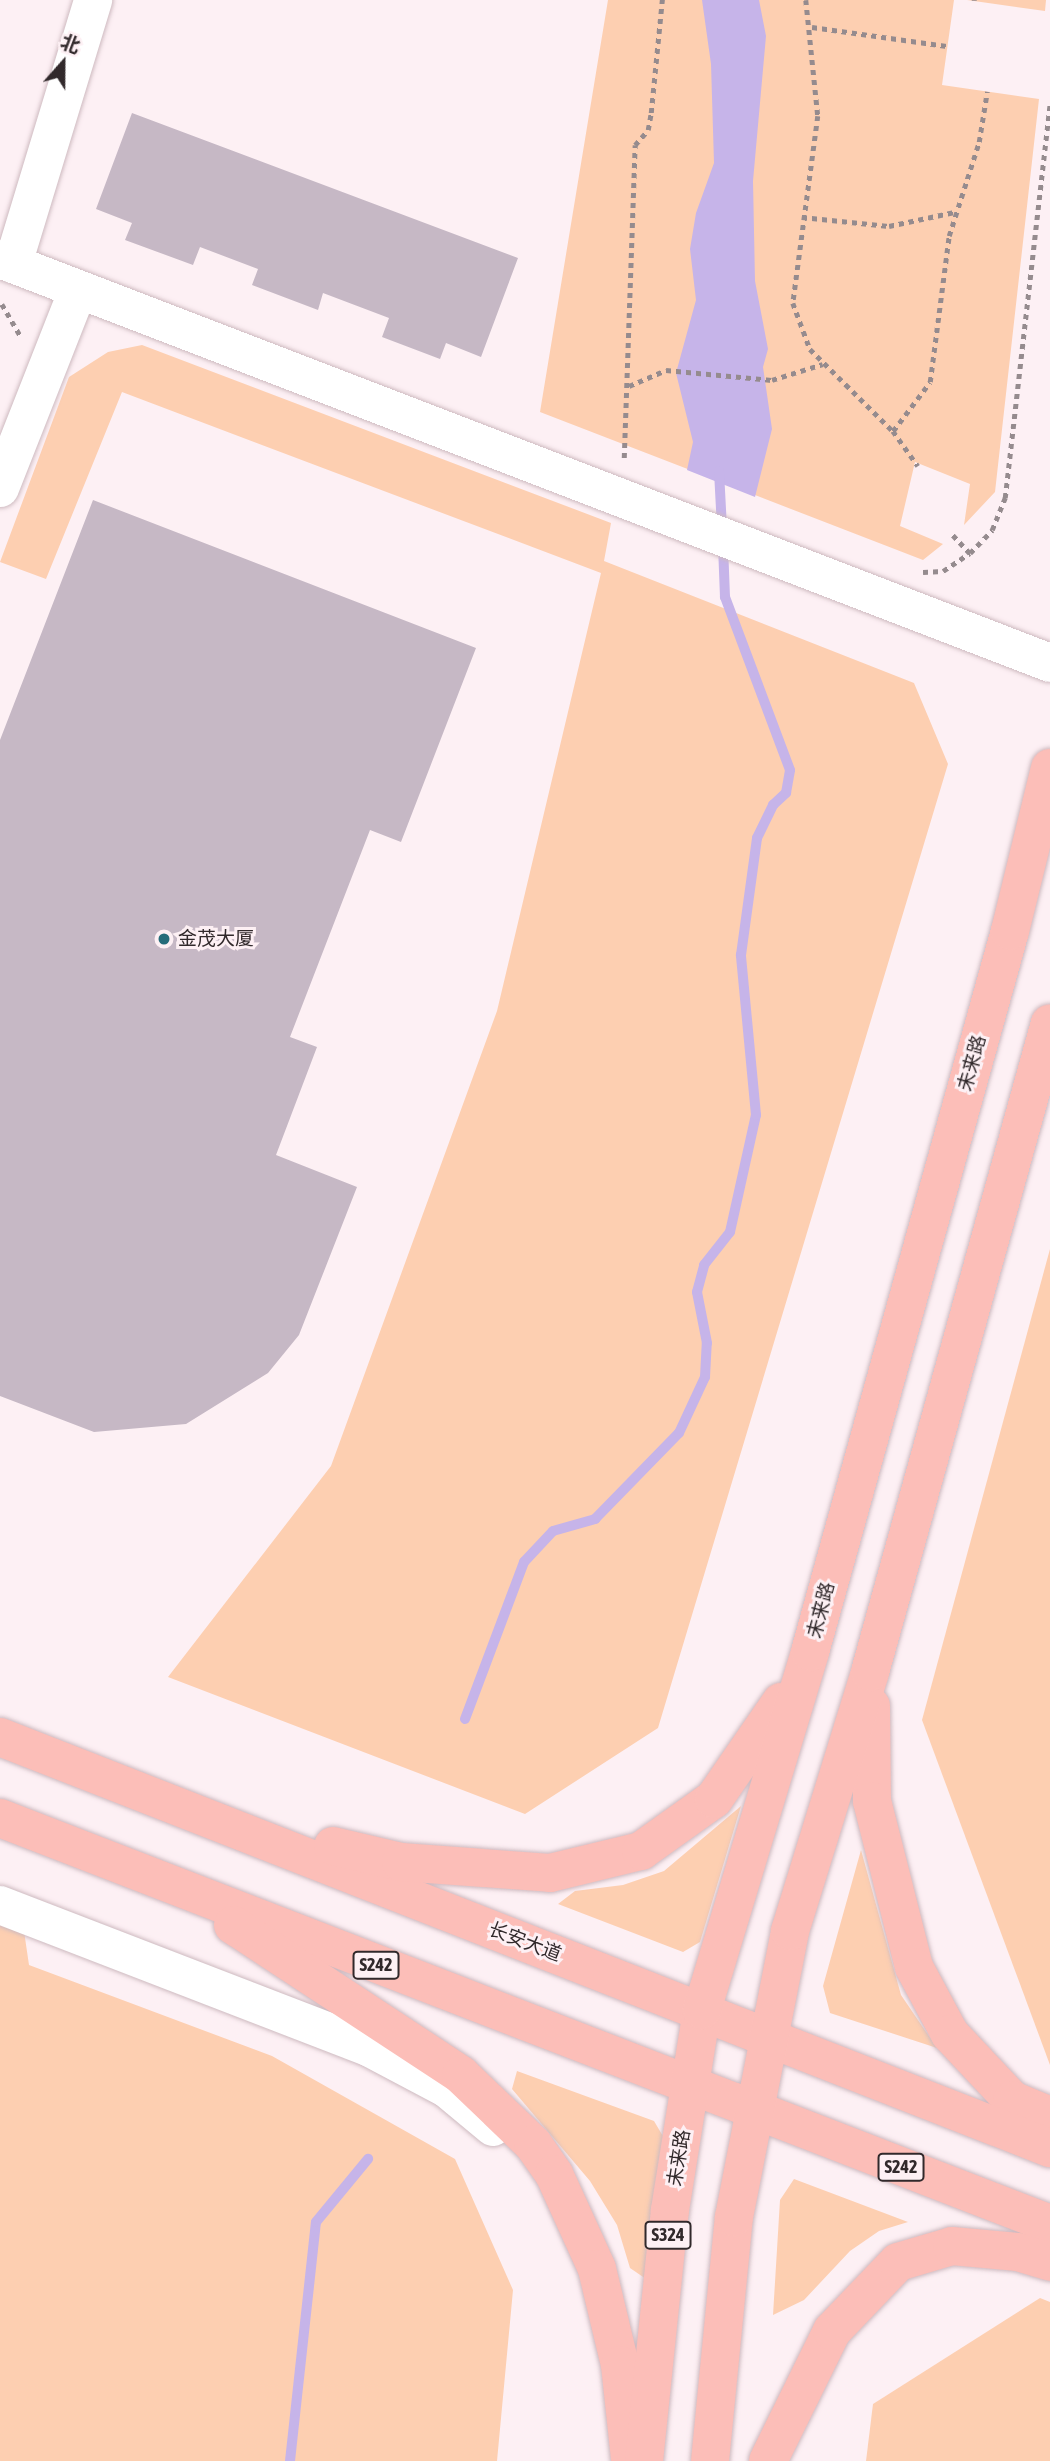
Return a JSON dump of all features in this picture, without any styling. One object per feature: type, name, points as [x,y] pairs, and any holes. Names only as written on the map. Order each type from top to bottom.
[{"type":"main road","name":"未来路","points":[[644,2461],[670,2210],[702,2010],[810,1652],[1010,931],[1050,768]]},
{"type":"main road","points":[[710,2461],[734,2217],[766,2035],[790,1931],[870,1672],[1050,1023]]},
{"type":"main road","points":[[197,1814],[401,1862],[482,1871],[550,1873],[641,1851],[714,1799],[767,1727],[810,1652]]},
{"type":"main road","points":[[870,1672],[872,1801],[914,1967],[950,2034],[1012,2100],[1050,2116]]},
{"type":"main road","name":"长安大道","points":[[0,1737],[1050,2148]]},
{"type":"main road","name":"S242","points":[[0,1818],[1050,2224]]},
{"type":"main road","points":[[176,1886],[461,2075],[533,2144],[554,2174],[597,2269],[620,2365],[630,2461]]},
{"type":"main road","points":[[768,2461],[832,2331],[898,2262],[952,2246],[1018,2252],[1050,2262]]},
{"type":"street","points":[[93,0],[6,262],[678,523],[1050,663]]},
{"type":"street","points":[[0,488],[78,290]]},
{"type":"street","points":[[0,1905],[403,2064],[446,2088],[522,2158],[554,2174]]},
{"type":"path","points":[[624,458],[629,386],[635,145],[648,130],[662,0]]},
{"type":"path","points":[[806,0],[812,27],[818,116],[802,217],[793,303],[800,328],[823,364],[893,431],[918,467]]},
{"type":"path","points":[[812,27],[947,46]]},
{"type":"path","points":[[893,431],[930,382],[956,212],[979,142],[987,92]]},
{"type":"path","points":[[916,572],[943,571],[970,553],[992,530],[1005,498],[1050,105]]},
{"type":"path","points":[[802,217],[889,226],[956,212]]},
{"type":"path","points":[[629,386],[653,373],[772,380],[823,364]]},
{"type":"path","points":[[953,535],[970,553]]},
{"type":"shaded area","points":[[608,0],[954,0],[942,85],[1039,99],[995,492],[964,525],[970,484],[915,462],[900,526],[943,544],[923,560],[540,412]]},
{"type":"shaded area","points":[[702,0],[759,0],[766,36],[753,181],[755,281],[768,349],[763,367],[772,429],[755,497],[687,470],[693,442],[676,373],[696,300],[690,249],[696,213],[714,163],[711,64]]},
{"type":"shaded area","points":[[967,0],[1046,0],[1045,11]]},
{"type":"shaded area","points":[[142,345],[611,523],[604,561],[914,683],[948,764],[658,1728],[525,1814],[168,1677],[331,1466],[497,1011],[601,573],[122,392],[46,579],[0,562],[69,377],[108,352]]},
{"type":"shaded area","points":[[1050,1249],[1050,2065],[922,1720]]},
{"type":"shaded area","points":[[741,1806],[700,1942],[683,1952],[558,1904],[575,1891],[623,1885],[664,1871]]},
{"type":"shaded area","points":[[861,1850],[901,1995],[937,2048],[830,2013],[823,1986]]},
{"type":"shaded area","points":[[0,1922],[24,1931],[29,1965],[272,2056],[455,2159],[513,2290],[497,2461],[0,2461]]},
{"type":"shaded area","points":[[517,2071],[654,2121],[667,2143],[649,2281],[630,2268],[617,2225],[590,2181],[512,2089]]},
{"type":"shaded area","points":[[794,2179],[908,2222],[879,2231],[850,2251],[804,2300],[773,2315],[780,2200]]},
{"type":"shaded area","points":[[1040,2298],[1050,2302],[1050,2461],[866,2461],[873,2404]]},
{"type":"building","points":[[132,113],[518,258],[481,357],[446,343],[440,359],[382,337],[389,318],[323,293],[318,310],[252,285],[258,269],[200,247],[193,265],[125,240],[132,223],[96,209]]},
{"type":"building","name":"金茂大厦","points":[[93,500],[476,648],[401,842],[370,830],[290,1037],[317,1047],[276,1155],[357,1187],[299,1335],[268,1373],[186,1424],[94,1432],[0,1396],[0,740]]},
{"type":"waterway","points":[[719,471],[722,529]]},
{"type":"waterway","points":[[465,1719],[524,1562],[553,1531],[595,1519],[679,1433],[705,1377],[707,1343],[697,1292],[704,1265],[730,1232],[756,1115],[741,955],[757,838],[773,805],[786,793],[790,770],[725,597],[723,545]]},
{"type":"waterway","points":[[290,2461],[316,2222],[368,2159]]},
{"type":"place","name":"金茂大厦","points":[[164,939]]}]
